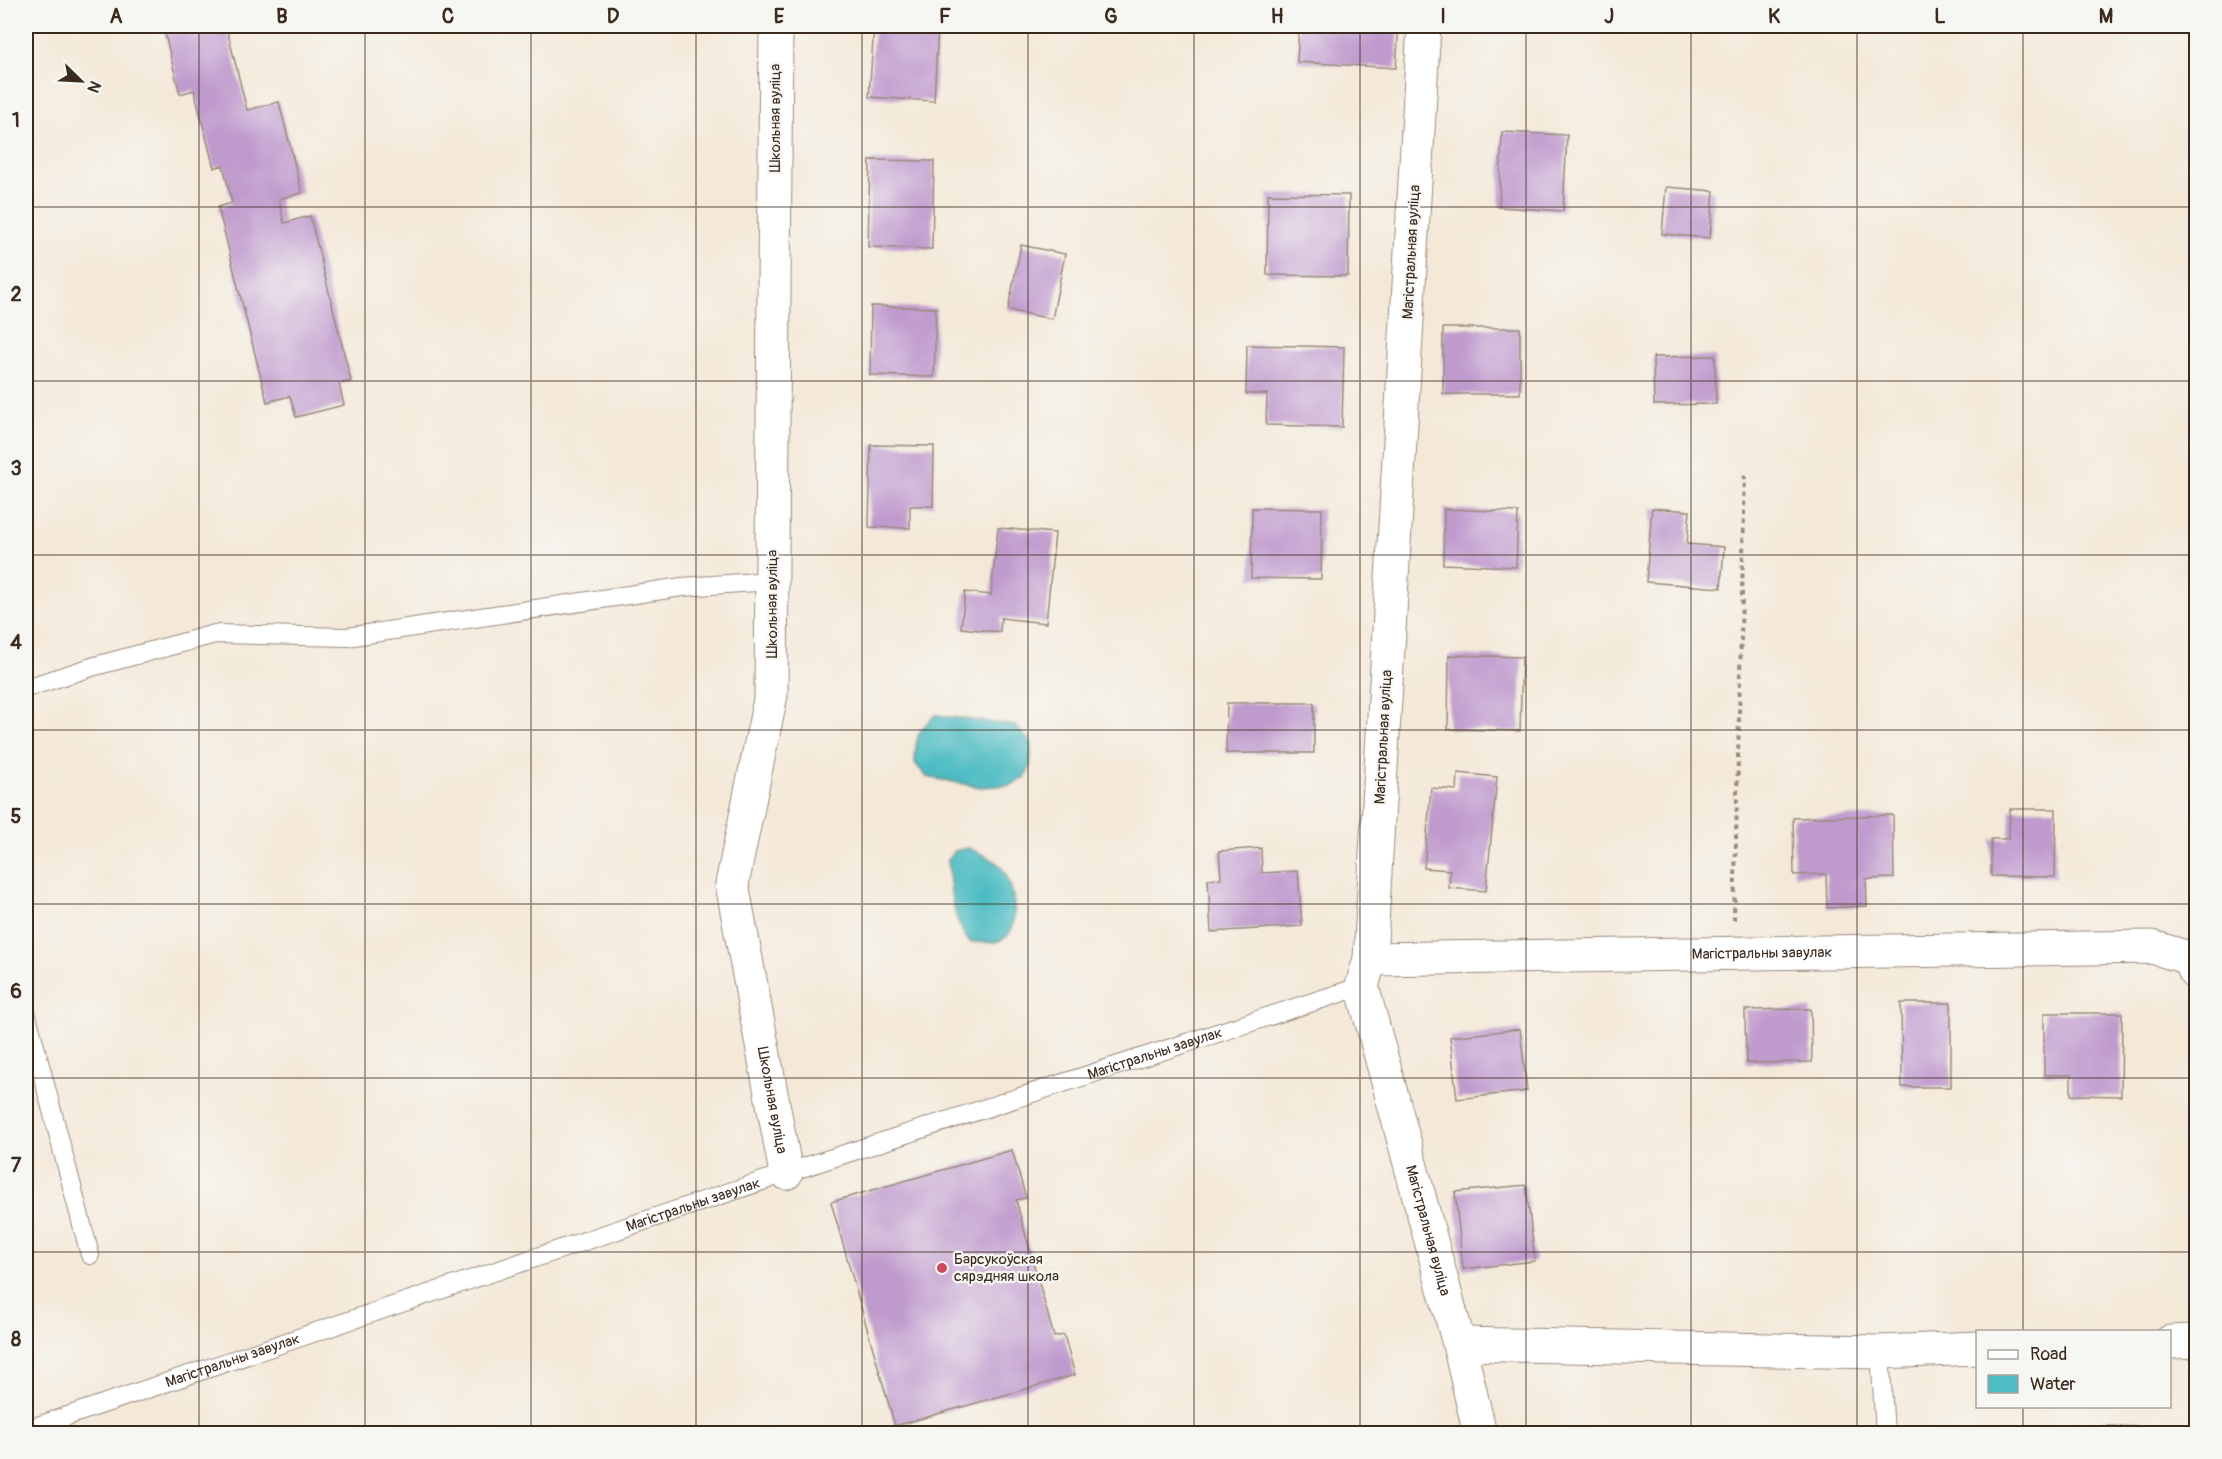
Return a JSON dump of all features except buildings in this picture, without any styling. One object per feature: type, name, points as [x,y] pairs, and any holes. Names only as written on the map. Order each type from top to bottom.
[{"type":"street","name":"Школьная вуліца","points":[[776,26],[771,695],[732,884],[786,1173]]},
{"type":"street","name":"Магістральная вуліца","points":[[1424,26],[1366,972],[1480,1434]]},
{"type":"street","name":"Магістральны завулак","points":[[1366,972],[1733,953],[2152,947],[2189,958],[2196,974]]},
{"type":"street","points":[[2171,1342],[2196,1341]]},
{"type":"street","points":[[1459,1344],[1880,1352],[1976,1348]]},
{"type":"lane","points":[[26,688],[106,663],[215,634],[347,637],[682,587],[772,581]]},
{"type":"lane","name":"Магістральны завулак","points":[[26,1430],[786,1173],[1366,972]]},
{"type":"lane","points":[[26,1012],[90,1255]]},
{"type":"lane","points":[[1880,1352],[1885,1434]]},
{"type":"path","points":[[1733,953],[1745,471]]},
{"type":"water","points":[[936,715],[1015,726],[1032,744],[1030,767],[1025,777],[1011,785],[981,787],[927,777],[915,763],[916,747],[918,736],[924,726]]},
{"type":"water","points":[[968,848],[997,863],[1010,885],[1014,904],[1013,923],[1011,931],[1002,940],[970,942],[959,924],[951,891],[948,858],[955,851]]},
{"type":"place","name":"Барсукоўская сярэдняя школа","points":[[942,1268]]}]
